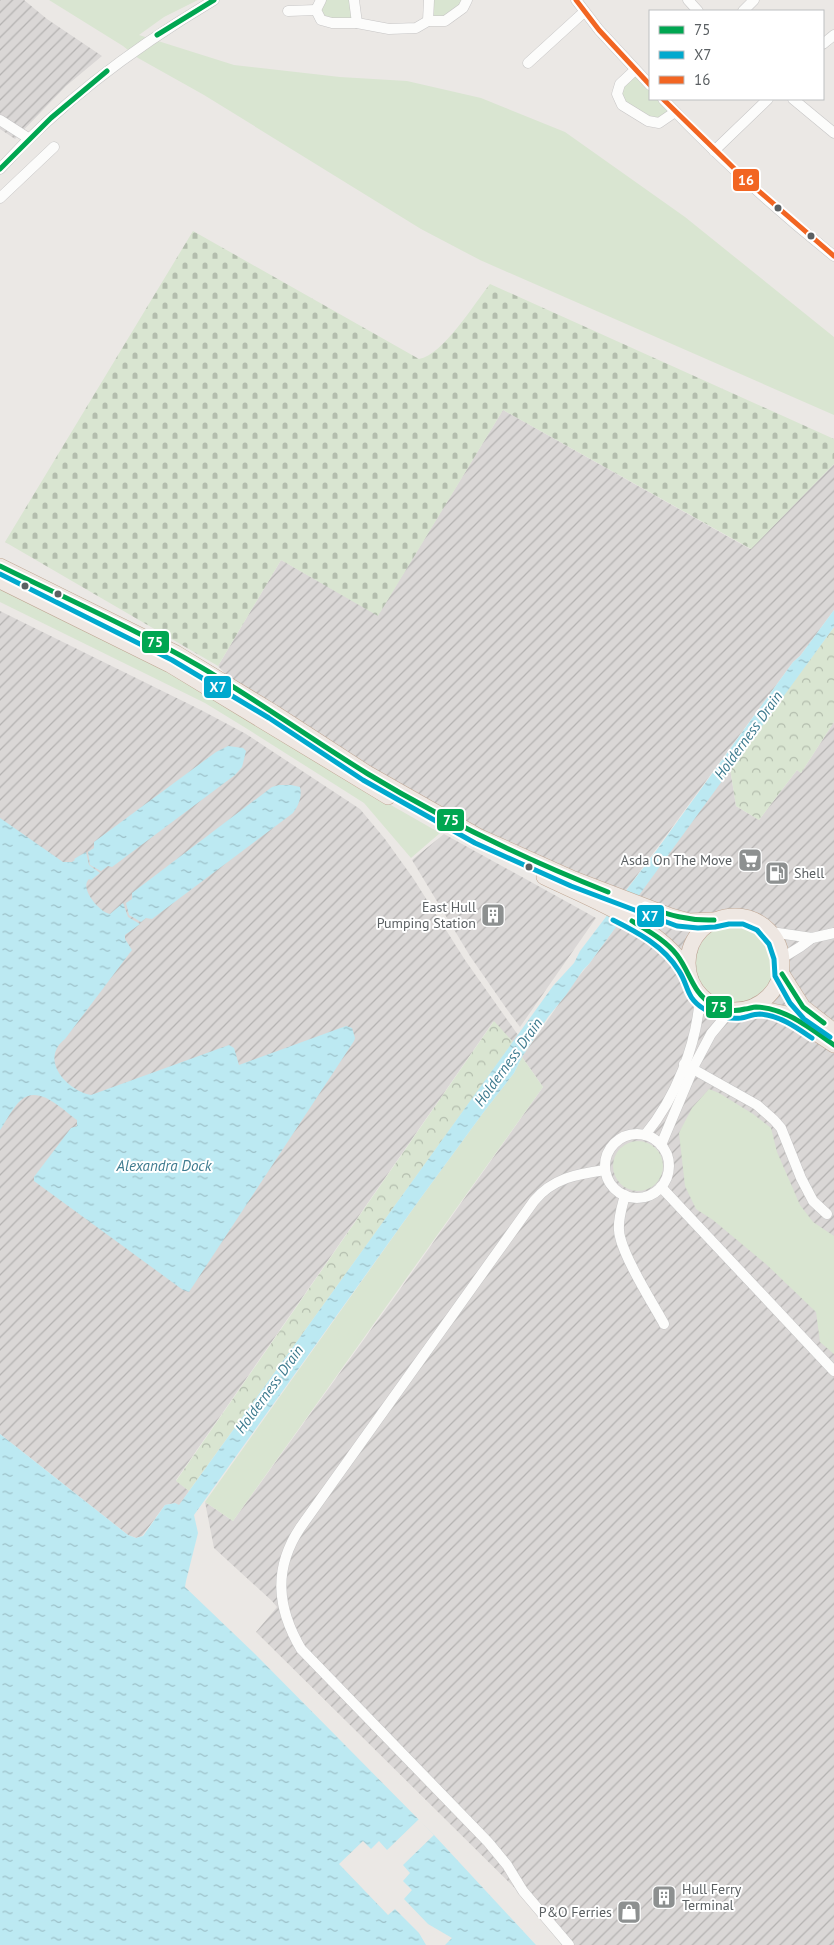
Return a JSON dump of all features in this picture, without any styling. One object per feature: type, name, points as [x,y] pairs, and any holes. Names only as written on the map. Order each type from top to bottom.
[{"type":"highway","points":[[0,566],[176,653],[274,712],[367,773],[478,836],[574,879],[606,899],[632,921],[669,947],[687,968]]},
{"type":"highway","points":[[0,580],[170,665],[266,721],[362,782],[471,843],[606,899],[645,906],[679,919],[698,921],[714,920],[728,916],[745,916],[762,924],[771,932],[780,948],[782,974],[774,989],[765,1000],[753,1007]]},
{"type":"highway","points":[[714,920],[702,928],[693,939],[688,953],[687,968],[691,983],[700,996],[714,1006],[730,1010],[753,1007],[787,1014],[834,1045]]},
{"type":"highway","points":[[782,974],[803,1007],[834,1031]]},
{"type":"street","points":[[0,169],[28,138],[70,100],[157,34],[214,0]]},
{"type":"street","points":[[316,10],[321,0]]},
{"type":"street","points":[[354,0],[358,23]]},
{"type":"street","points":[[428,21],[429,0]]},
{"type":"street","points":[[316,10],[321,20],[332,23],[358,23],[389,29],[416,28],[428,21],[445,22],[463,8],[467,0]]},
{"type":"street","points":[[576,0],[584,12],[649,84]]},
{"type":"street","points":[[688,0],[697,10]]},
{"type":"street","points":[[744,10],[754,0]]},
{"type":"street","points":[[288,11],[316,10]]},
{"type":"street","points":[[528,63],[584,12]]},
{"type":"street","points":[[824,43],[834,35]]},
{"type":"street","points":[[635,70],[620,84],[617,94],[622,105],[648,121],[659,123],[675,112]]},
{"type":"street","points":[[664,100],[714,151],[769,202],[834,256]]},
{"type":"street","points":[[714,151],[767,100]]},
{"type":"street","points":[[794,100],[834,133]]},
{"type":"street","points":[[0,120],[28,138]]},
{"type":"street","points":[[0,198],[54,147]]},
{"type":"street","points":[[771,932],[812,938]]},
{"type":"street","points":[[782,958],[812,938],[834,932]]},
{"type":"street","points":[[661,1145],[689,1066],[699,1015],[700,996]]},
{"type":"street","points":[[646,1135],[710,1034],[730,1010]]},
{"type":"street","points":[[689,1066],[757,1105],[774,1120],[781,1128],[801,1178],[813,1201],[827,1214]]},
{"type":"street","points":[[635,1134],[646,1135],[661,1145],[665,1151],[669,1166],[665,1181],[661,1187],[644,1197],[634,1198],[625,1196],[612,1185],[605,1170],[607,1155],[616,1142],[625,1136],[635,1134]]},
{"type":"street","points":[[569,1945],[524,1892],[507,1865],[488,1842],[301,1649],[290,1628],[281,1588],[284,1563],[292,1540],[534,1201],[548,1188],[567,1177],[605,1170]]},
{"type":"street","points":[[661,1187],[834,1371]]},
{"type":"street","points":[[625,1196],[620,1215],[619,1230],[623,1248],[664,1324]]},
{"type":"shaded area","points":[[0,0],[24,0],[47,19],[102,56],[66,86],[15,139],[0,129]]},
{"type":"shaded area","points":[[503,410],[750,549],[834,464],[834,610],[800,656],[793,662],[616,904],[261,712],[218,666],[281,560],[378,615]]},
{"type":"shaded area","points":[[0,611],[246,734],[360,809],[385,839],[413,878],[465,960],[518,1035],[513,1042],[493,1022],[176,1480],[189,1491],[179,1506],[175,1503],[165,1505],[142,1536],[136,1538],[128,1535],[0,1434]]},
{"type":"shaded area","points":[[834,722],[834,1945],[564,1945],[526,1899],[256,1632],[277,1607],[214,1548],[205,1502],[233,1521],[401,1288],[543,1087],[522,1057],[574,982],[589,964],[730,768],[736,806],[759,820],[797,770],[801,773]],"holes":[[[763,936],[771,947],[774,957],[746,1000],[723,999]]]},
{"type":"shaded area","points":[[444,834],[596,918],[520,1027],[470,956],[412,860]]},
{"type":"green space","points":[[49,0],[198,0],[164,17],[139,35],[234,65],[340,77],[407,81],[481,98],[565,132],[685,217],[834,337],[834,415],[480,260],[421,229],[204,95],[138,58],[123,46]]},
{"type":"green space","points":[[321,0],[354,0],[357,23],[321,20]]},
{"type":"green space","points":[[429,0],[467,0],[445,21],[428,21]]},
{"type":"green space","points":[[635,70],[649,84],[649,100],[664,100],[675,112],[659,123],[622,105],[620,84]]},
{"type":"green space","points":[[193,231],[419,359],[428,355],[448,339],[490,284],[834,439],[834,464],[751,549],[503,410],[378,616],[281,560],[218,666],[5,542]]},
{"type":"green space","points":[[0,584],[168,667],[361,788],[440,833],[411,858],[364,803],[205,703],[0,602]]},
{"type":"green space","points":[[834,627],[834,722],[801,773],[797,770],[759,820],[736,806],[730,768]]},
{"type":"green space","points":[[735,924],[750,927],[762,936],[771,948],[774,963],[771,978],[762,990],[750,999],[735,1002],[720,999],[708,990],[699,978],[696,963],[699,948],[708,936],[720,927]]},
{"type":"green space","points":[[494,1021],[513,1042],[189,1491],[176,1481]]},
{"type":"green space","points":[[522,1057],[543,1087],[233,1521],[205,1502],[420,1199],[514,1073]]},
{"type":"green space","points":[[709,1089],[753,1114],[771,1128],[777,1152],[800,1205],[813,1222],[834,1236],[834,1354],[820,1342],[816,1312],[767,1265],[713,1220],[696,1209],[685,1186],[679,1133],[692,1108]]},
{"type":"green space","points":[[638,1141],[647,1143],[658,1152],[663,1166],[661,1175],[652,1186],[638,1191],[629,1189],[618,1180],[613,1166],[615,1157],[624,1146]]},
{"type":"water","name":"Holderness Drain","points":[[834,610],[834,627],[589,964],[548,1017],[514,1073],[420,1199],[194,1515],[198,1533],[185,1587],[255,1654],[434,1835],[536,1945],[0,1945],[0,1434],[128,1535],[136,1538],[143,1536],[165,1505],[175,1503],[179,1505],[553,986],[574,963],[580,951],[656,851],[793,662],[800,656]]},
{"type":"water","points":[[228,746],[243,748],[246,751],[242,767],[235,775],[112,867],[108,866],[101,871],[90,865],[88,852],[94,848],[94,842],[216,752]]},
{"type":"water","points":[[279,785],[300,787],[300,801],[293,813],[152,919],[146,918],[141,922],[129,915],[126,903],[132,899],[132,893],[272,787]]},
{"type":"water","name":"Alexandra Dock","points":[[0,818],[63,862],[72,862],[86,852],[89,865],[100,873],[91,880],[89,879],[87,883],[88,894],[101,909],[110,914],[123,903],[128,917],[140,924],[125,935],[125,939],[132,950],[58,1047],[55,1055],[55,1064],[59,1073],[73,1087],[91,1095],[229,1045],[234,1048],[239,1065],[346,1026],[352,1028],[354,1041],[189,1292],[183,1290],[34,1181],[34,1177],[71,1128],[77,1126],[77,1120],[50,1100],[35,1095],[28,1096],[15,1106],[0,1130]]},
{"type":"pier","points":[[419,1819],[434,1835],[403,1865],[410,1873],[403,1881],[412,1890],[404,1899],[428,1924],[452,1938],[445,1945],[426,1945],[419,1933],[395,1909],[388,1915],[339,1864],[363,1841],[371,1849],[379,1841],[387,1850]]},
{"type":"transit line","name":"75","points":[[157,35],[214,0]]},
{"type":"transit line","name":"16","points":[[576,0],[599,30],[649,84]]},
{"type":"transit line","name":"75","points":[[0,169],[51,118],[107,71]]},
{"type":"transit line","name":"16","points":[[664,100],[746,180],[834,256]]},
{"type":"transit line","name":"75","points":[[0,566],[175,652],[242,692],[368,774],[455,823],[546,866],[608,892]]},
{"type":"transit line","name":"X7","points":[[0,574],[172,660],[269,718],[363,780],[475,843],[571,886],[677,926],[698,928],[743,924],[757,930],[769,944],[774,959],[775,976],[790,1003],[804,1019],[830,1037]]},
{"type":"transit line","name":"75","points":[[645,906],[679,917],[714,920]]},
{"type":"transit line","name":"X7","points":[[613,920],[640,935],[666,954],[682,976],[690,996],[704,1009],[717,1015],[731,1018],[741,1018],[755,1014],[767,1015],[781,1019],[812,1038]]},
{"type":"transit line","name":"75","points":[[632,921],[656,936],[677,955],[700,995],[712,1004],[728,1010],[756,1007],[778,1011],[798,1020],[834,1045]]},
{"type":"transit line","name":"75","points":[[782,974],[803,1007],[824,1023]]},
{"type":"place","name":"Asda On The Move","points":[[750,860]]},
{"type":"place","name":"Shell","points":[[777,873]]},
{"type":"place","name":"East Hull Pumping Station","points":[[493,915]]},
{"type":"place","name":"Hull Ferry Terminal","points":[[664,1897]]},
{"type":"place","name":"P&O Ferries","points":[[629,1912]]}]
